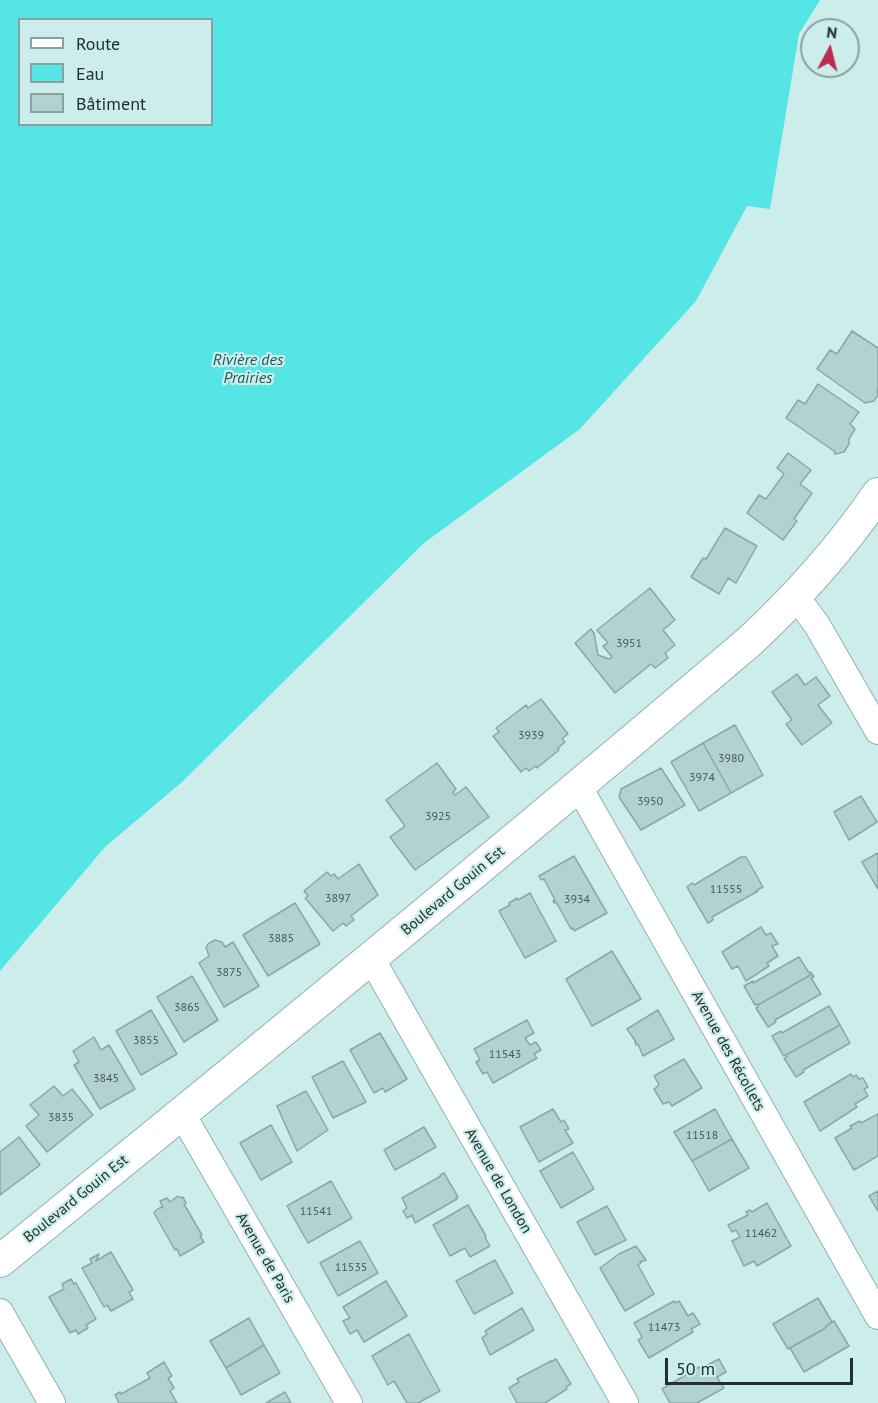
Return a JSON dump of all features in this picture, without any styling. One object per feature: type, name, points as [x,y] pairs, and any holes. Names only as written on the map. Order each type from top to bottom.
[{"type":"street","name":"Boulevard Gouin Est","points":[[0,1261],[579,787],[750,641],[794,598],[836,551],[878,494]]},
{"type":"street","points":[[794,598],[818,625],[878,731]]},
{"type":"street","name":"Avenue des Récollets","points":[[579,787],[878,1316]]},
{"type":"street","name":"Avenue de London","points":[[371,958],[625,1403]]},
{"type":"street","name":"Avenue de Paris","points":[[182,1114],[349,1403]]},
{"type":"street","points":[[0,1312],[52,1403]]},
{"type":"water","name":"Rivière des Prairies","points":[[0,0],[820,0],[809,18],[800,18],[800,32],[770,209],[747,206],[696,301],[580,429],[424,543],[182,782],[105,847],[0,971]]},
{"type":"building","points":[[852,331],[878,348],[878,395],[874,401],[865,403],[817,369],[830,350],[837,354]]},
{"type":"building","points":[[818,384],[859,412],[850,424],[855,429],[844,452],[835,454],[834,451],[786,418],[798,400],[805,404]]},
{"type":"building","points":[[788,453],[811,470],[800,484],[812,493],[794,519],[797,521],[783,540],[747,513],[759,495],[766,499],[784,474],[777,468]]},
{"type":"building","points":[[725,528],[757,546],[736,583],[728,578],[719,594],[691,577],[703,558],[706,559]]},
{"type":"building","points":[[650,588],[675,620],[663,630],[675,645],[665,653],[668,658],[655,668],[651,664],[615,693],[575,643],[591,629],[594,633],[598,655],[609,659],[612,657],[603,646],[608,643],[597,630]]},
{"type":"building","points":[[797,674],[805,685],[816,677],[830,696],[818,705],[832,723],[802,745],[786,724],[792,720],[772,692]]},
{"type":"building","points":[[541,699],[568,734],[562,739],[565,742],[558,748],[559,750],[537,768],[536,766],[529,771],[526,768],[521,772],[493,736],[499,732],[496,728],[526,705],[528,708]]},
{"type":"building","points":[[735,725],[763,775],[731,793],[703,743]]},
{"type":"building","points":[[703,743],[731,793],[699,811],[671,762]]},
{"type":"building","points":[[437,763],[456,789],[453,792],[455,795],[466,787],[489,817],[415,870],[390,837],[405,826],[386,800]]},
{"type":"building","points":[[661,768],[685,805],[641,830],[619,797],[621,789]]},
{"type":"building","points":[[861,796],[877,822],[849,840],[834,812]]},
{"type":"building","points":[[878,853],[878,889],[862,862]]},
{"type":"building","points":[[574,856],[607,913],[574,931],[556,902],[554,903],[555,900],[544,879],[541,880],[539,876]]},
{"type":"building","points":[[741,857],[746,857],[763,887],[712,917],[713,920],[708,923],[687,887]]},
{"type":"building","points":[[359,864],[378,895],[351,916],[354,920],[346,926],[343,923],[333,931],[305,898],[308,896],[304,891],[327,872],[331,876],[334,874],[338,879]]},
{"type":"building","points":[[530,893],[556,941],[525,958],[499,911],[517,898],[518,900]]},
{"type":"building","points":[[295,903],[320,944],[268,976],[243,935]]},
{"type":"building","points":[[761,927],[766,935],[771,933],[778,944],[772,946],[778,956],[767,963],[769,966],[746,981],[738,966],[732,969],[722,952]]},
{"type":"building","points":[[215,940],[222,942],[225,947],[233,942],[259,986],[224,1007],[199,963],[209,956],[206,948]]},
{"type":"building","points":[[612,951],[641,999],[592,1026],[566,979]]},
{"type":"building","points":[[799,957],[812,974],[755,1005],[744,986]]},
{"type":"building","points":[[812,974],[814,977],[811,978],[821,994],[775,1020],[776,1022],[768,1027],[756,1008],[758,1005]]},
{"type":"building","points":[[192,976],[218,1020],[184,1042],[157,997]]},
{"type":"building","points":[[829,1006],[840,1025],[783,1055],[772,1036],[781,1031],[782,1033]]},
{"type":"building","points":[[151,1010],[177,1054],[141,1075],[116,1031]]},
{"type":"building","points":[[658,1010],[674,1039],[643,1056],[638,1044],[636,1045],[627,1029]]},
{"type":"building","points":[[527,1020],[534,1033],[525,1038],[530,1045],[536,1042],[541,1050],[534,1054],[537,1058],[493,1083],[487,1072],[483,1074],[476,1062],[480,1060],[474,1049]]},
{"type":"building","points":[[840,1025],[850,1043],[803,1070],[804,1072],[796,1077],[784,1058],[787,1057],[786,1055]]},
{"type":"building","points":[[380,1033],[407,1079],[385,1092],[383,1088],[374,1093],[350,1050]]},
{"type":"building","points":[[94,1037],[101,1050],[109,1045],[135,1089],[100,1109],[74,1065],[79,1062],[73,1051]]},
{"type":"building","points":[[684,1059],[702,1088],[672,1106],[669,1102],[663,1104],[654,1089],[659,1085],[654,1076]]},
{"type":"building","points":[[343,1061],[366,1102],[333,1118],[312,1077]]},
{"type":"building","points":[[851,1074],[853,1077],[856,1075],[859,1079],[863,1078],[868,1087],[864,1089],[868,1096],[855,1104],[857,1107],[820,1131],[804,1102]]},
{"type":"building","points":[[54,1086],[63,1096],[72,1089],[93,1115],[47,1152],[26,1126],[39,1115],[30,1105]]},
{"type":"building","points":[[306,1091],[328,1130],[297,1151],[277,1106]]},
{"type":"building","points":[[553,1109],[561,1122],[564,1120],[569,1129],[565,1130],[573,1143],[539,1162],[520,1127]]},
{"type":"building","points":[[715,1109],[732,1139],[692,1161],[674,1132]]},
{"type":"building","points":[[878,1114],[878,1156],[854,1170],[835,1138],[852,1128],[850,1126]]},
{"type":"building","points":[[271,1125],[292,1162],[261,1180],[240,1143]]},
{"type":"building","points":[[424,1127],[436,1147],[395,1170],[384,1150]]},
{"type":"building","points":[[19,1137],[40,1165],[0,1195],[0,1152]]},
{"type":"building","points":[[732,1139],[749,1168],[709,1191],[692,1161]]},
{"type":"building","points":[[573,1152],[594,1189],[561,1208],[540,1171]]},
{"type":"building","points":[[444,1173],[457,1199],[415,1223],[412,1215],[407,1218],[403,1211],[407,1208],[402,1198]]},
{"type":"building","points":[[331,1181],[352,1218],[308,1243],[287,1206]]},
{"type":"building","points":[[878,1191],[878,1211],[869,1196]]},
{"type":"building","points":[[178,1196],[183,1197],[186,1203],[184,1204],[204,1242],[180,1256],[154,1213],[161,1207],[163,1208],[160,1201],[167,1198],[170,1202]]},
{"type":"building","points":[[767,1203],[791,1246],[757,1266],[754,1261],[744,1266],[732,1241],[740,1237],[736,1230],[732,1232],[728,1225],[748,1215],[746,1212],[750,1210],[752,1212]]},
{"type":"building","points":[[468,1205],[490,1246],[470,1257],[465,1248],[450,1256],[433,1225]]},
{"type":"building","points":[[607,1206],[626,1240],[595,1255],[577,1222]]},
{"type":"building","points":[[360,1241],[378,1273],[338,1296],[320,1263]]},
{"type":"building","points":[[636,1246],[646,1260],[638,1265],[654,1294],[625,1311],[600,1268],[619,1254]]},
{"type":"building","points":[[111,1252],[133,1290],[129,1292],[133,1299],[111,1311],[107,1305],[104,1307],[82,1268],[92,1263],[90,1259],[99,1254],[96,1261]]},
{"type":"building","points":[[495,1260],[513,1293],[474,1314],[456,1281]]},
{"type":"building","points":[[71,1279],[74,1284],[76,1283],[96,1319],[78,1334],[76,1330],[70,1333],[49,1297],[64,1289],[62,1284]]},
{"type":"building","points":[[386,1281],[407,1316],[364,1342],[357,1330],[350,1334],[343,1321],[350,1318],[343,1307]]},
{"type":"building","points":[[818,1298],[832,1322],[788,1349],[773,1324]]},
{"type":"building","points":[[674,1301],[675,1303],[679,1301],[688,1316],[693,1313],[700,1324],[691,1329],[693,1332],[649,1358],[638,1340],[642,1337],[634,1323]]},
{"type":"building","points":[[522,1308],[534,1330],[490,1355],[482,1338],[487,1334],[485,1331]]},
{"type":"building","points":[[249,1318],[264,1345],[226,1368],[210,1341]]},
{"type":"building","points":[[834,1321],[849,1346],[804,1372],[790,1348]]},
{"type":"building","points":[[409,1334],[440,1391],[418,1403],[407,1403],[394,1381],[388,1385],[372,1356]]},
{"type":"building","points":[[264,1345],[280,1373],[241,1395],[226,1368]]},
{"type":"building","points":[[556,1359],[571,1384],[566,1387],[567,1389],[545,1403],[517,1403],[509,1388],[519,1382],[517,1379]]},
{"type":"building","points":[[719,1359],[726,1372],[717,1377],[724,1388],[697,1403],[670,1403],[662,1389],[699,1367],[700,1369]]},
{"type":"building","points":[[164,1362],[172,1376],[168,1378],[174,1388],[170,1391],[177,1403],[119,1403],[115,1395],[150,1378],[147,1373]]},
{"type":"building","points":[[285,1392],[291,1403],[266,1403]]}]
